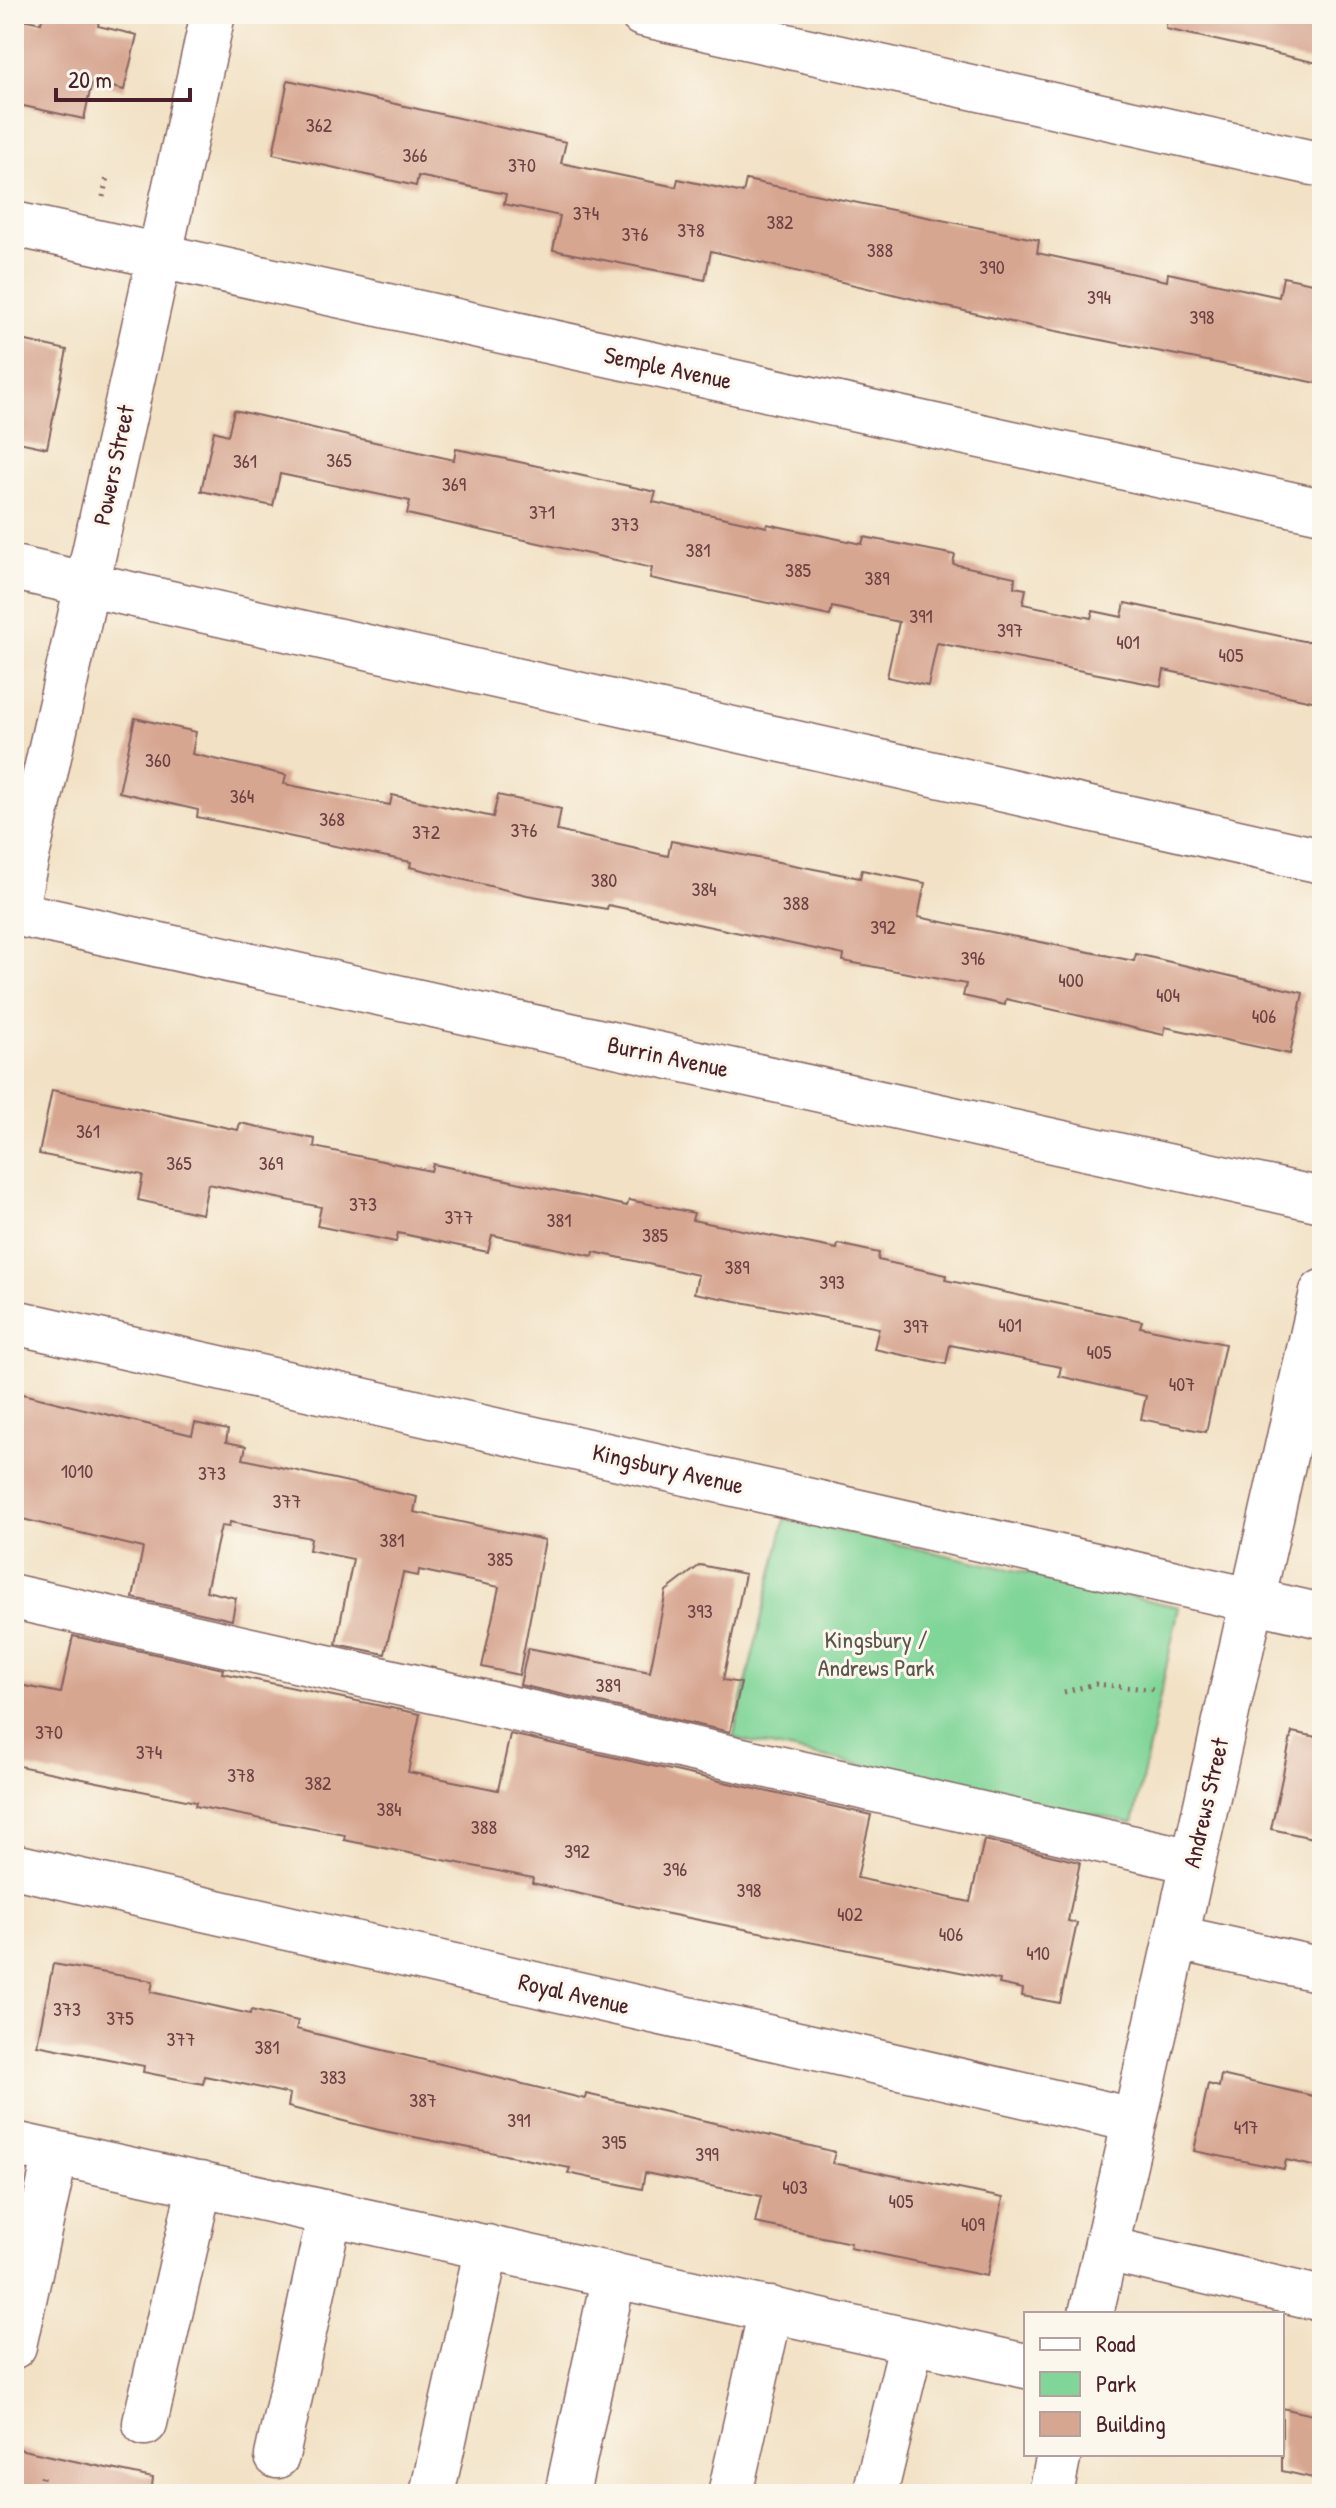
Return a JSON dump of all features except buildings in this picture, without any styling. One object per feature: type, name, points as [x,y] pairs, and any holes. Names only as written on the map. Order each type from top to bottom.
[{"type":"street","name":"Powers Street","points":[[14,914],[213,14]]},
{"type":"street","points":[[642,14],[1322,165]]},
{"type":"street","name":"Semple Avenue","points":[[14,224],[1322,511]]},
{"type":"street","points":[[14,568],[1322,861]]},
{"type":"street","name":"Burrin Avenue","points":[[14,914],[1322,1200]]},
{"type":"street","name":"Andrews Street","points":[[1091,2312],[1322,1292]]},
{"type":"street","name":"Kingsbury Avenue","points":[[14,1322],[1322,1616]]},
{"type":"street","points":[[14,1597],[1192,1861]]},
{"type":"street","name":"Royal Avenue","points":[[14,1866],[1133,2120]]},
{"type":"street","points":[[1178,1938],[1322,1970]]},
{"type":"street","points":[[14,2144],[1024,2366]]},
{"type":"street","points":[[14,2346],[56,2153]]},
{"type":"street","points":[[145,2423],[200,2184]]},
{"type":"street","points":[[277,2456],[330,2213]]},
{"type":"street","points":[[432,2494],[487,2247]]},
{"type":"street","points":[[1107,2249],[1322,2299]]},
{"type":"street","points":[[567,2494],[614,2275]]},
{"type":"street","points":[[730,2494],[771,2309]]},
{"type":"street","points":[[875,2494],[912,2341]]},
{"type":"street","points":[[1051,2494],[1059,2456]]},
{"type":"path","points":[[1064,1692],[1095,1684],[1158,1690]]},
{"type":"path","points":[[38,2494],[43,2474]]},
{"type":"path","points":[[320,2494],[322,2485]]},
{"type":"green space","name":"Kingsbury / Andrews Park","points":[[785,1519],[1179,1607],[1133,1823],[733,1738]]}]
